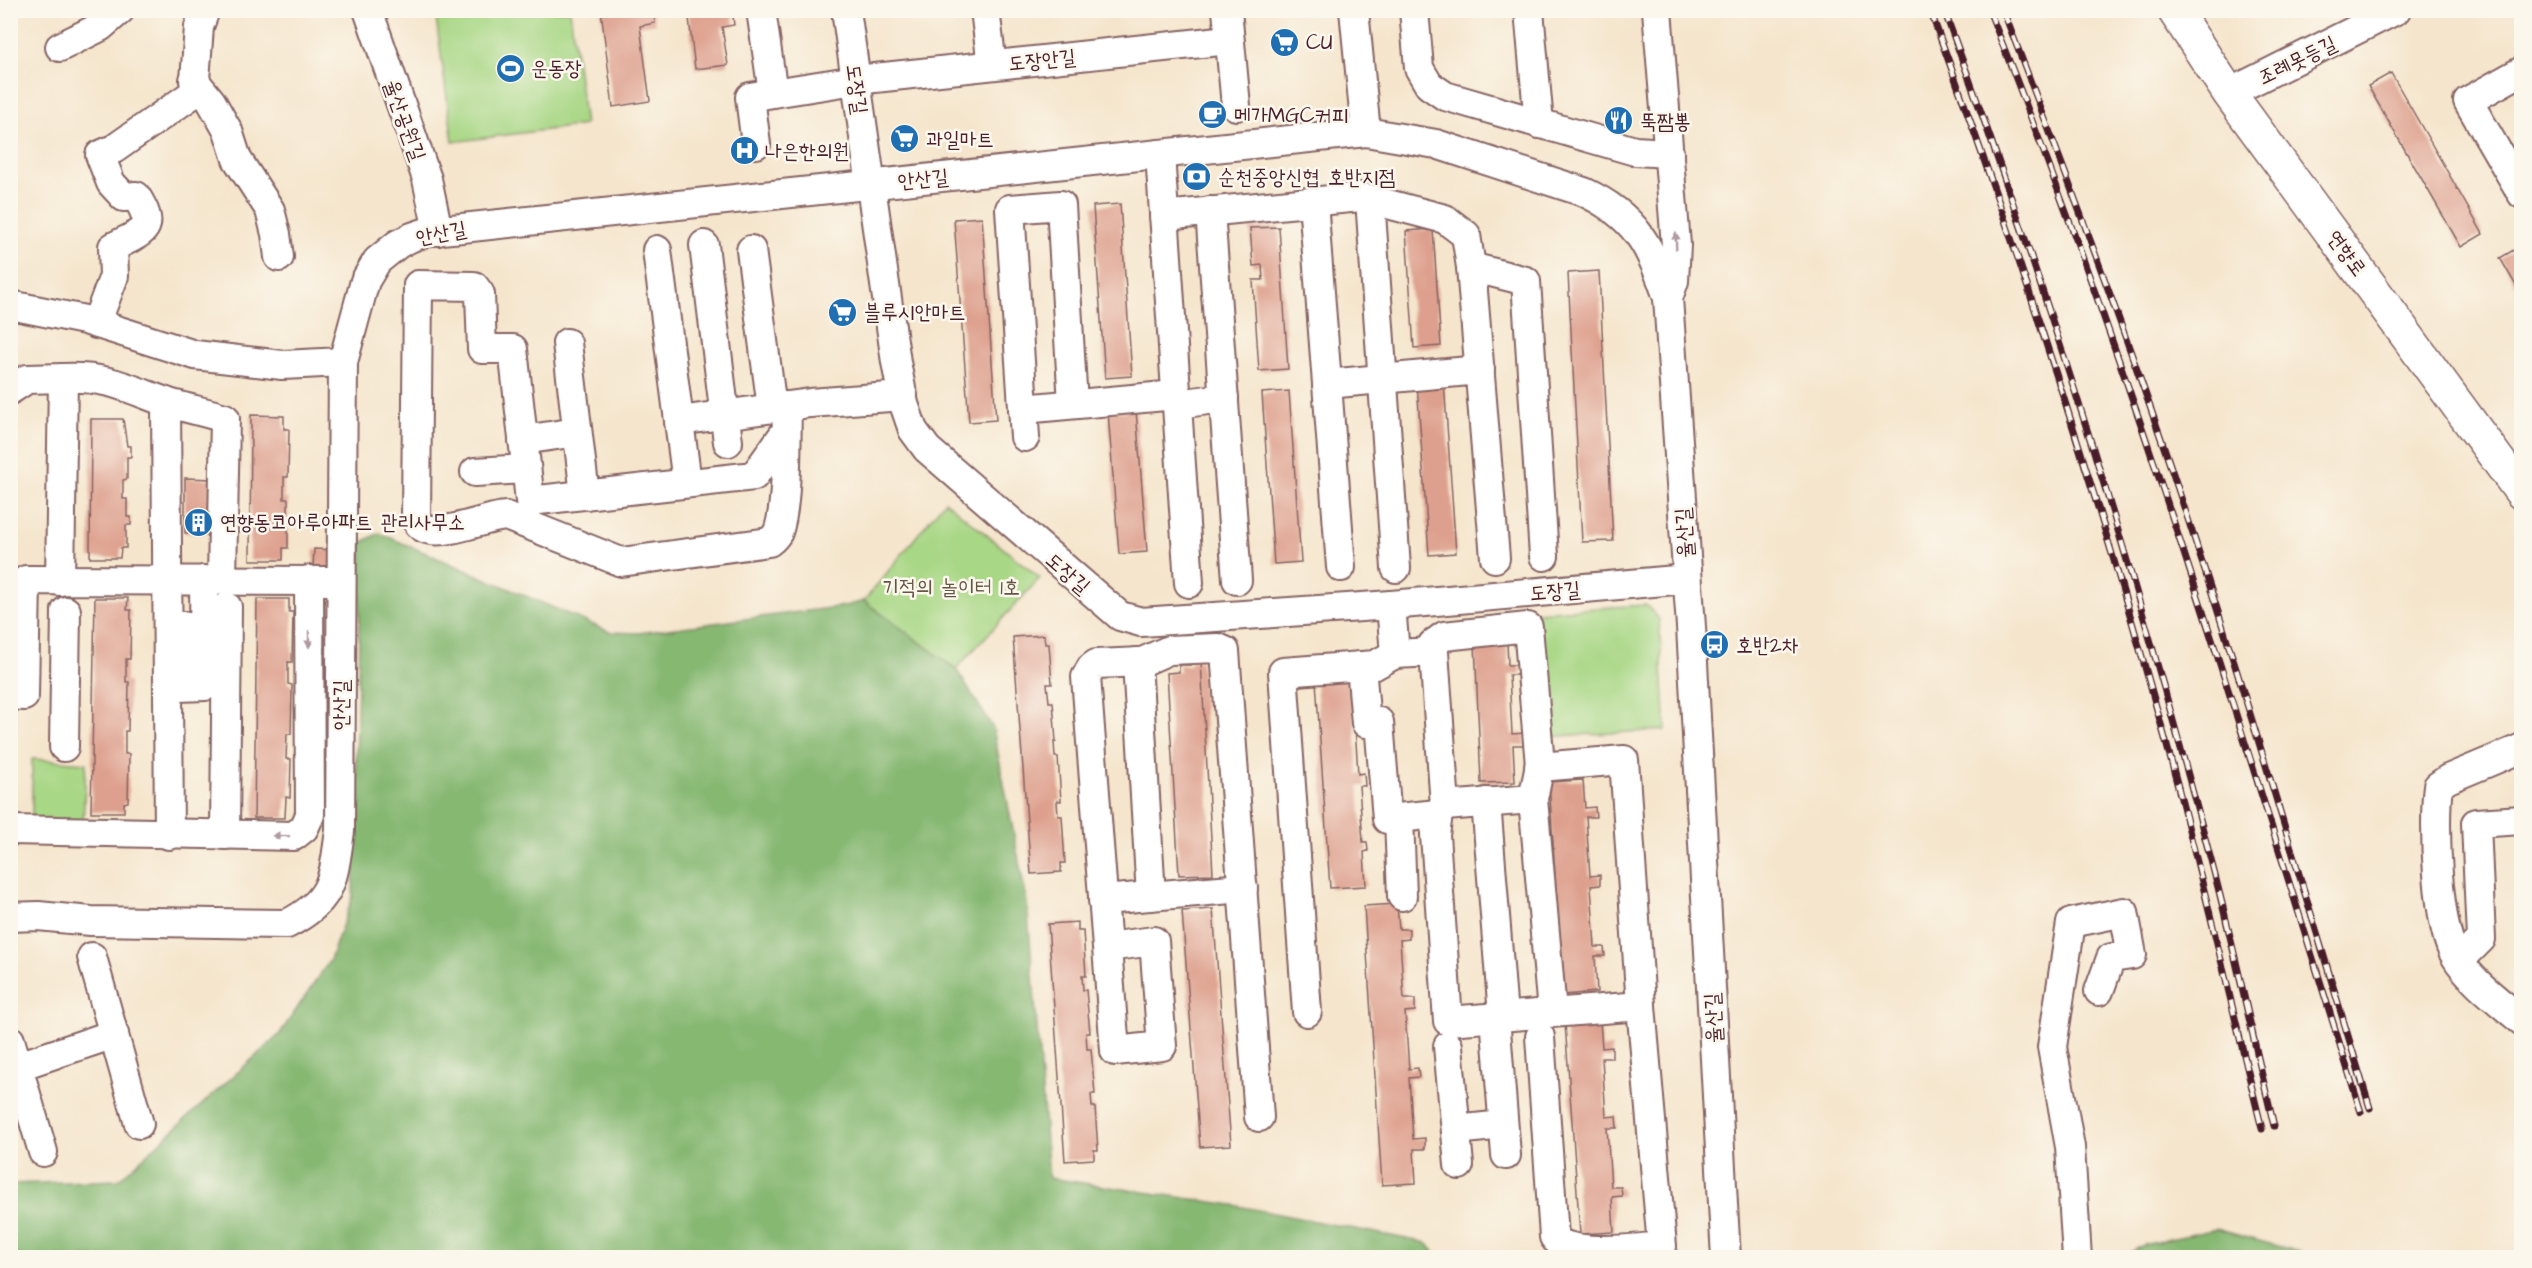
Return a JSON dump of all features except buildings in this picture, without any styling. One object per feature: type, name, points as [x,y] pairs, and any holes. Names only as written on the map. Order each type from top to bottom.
[{"type":"main road","name":"연향로","points":[[2174,10],[2229,93],[2522,493]]},
{"type":"street","points":[[60,47],[100,27],[120,10]]},
{"type":"street","points":[[96,324],[114,276],[113,248],[139,233],[147,225],[148,216],[136,196],[124,197],[111,183],[100,155],[114,148],[194,93],[199,27],[205,10]]},
{"type":"street","name":"율산공원길","points":[[368,10],[427,179],[438,231]]},
{"type":"street","points":[[761,10],[773,93]]},
{"type":"street","name":"도장길","points":[[846,10],[903,396],[913,430],[927,449],[1120,616],[1141,621],[1391,604],[1687,579]]},
{"type":"street","points":[[985,10],[992,65]]},
{"type":"street","points":[[1227,10],[1236,106]]},
{"type":"street","points":[[1354,10],[1366,132]]},
{"type":"street","points":[[1414,10],[1419,68],[1429,85],[1445,96],[1635,151],[1669,153]]},
{"type":"street","points":[[1530,10],[1539,124]]},
{"type":"street","points":[[1657,10],[1676,262],[1674,281],[1668,298]]},
{"type":"street","name":"조례못등길","points":[[2229,93],[2396,10]]},
{"type":"street","name":"도장안길","points":[[756,144],[750,97],[856,80],[1229,40]]},
{"type":"street","points":[[2521,191],[2468,101],[2522,71]]},
{"type":"street","points":[[194,80],[211,101],[228,131],[237,159],[270,210],[279,257]]},
{"type":"street","name":"안산길","points":[[10,917],[38,916],[91,921],[287,924],[307,914],[323,898],[332,880],[340,831],[343,362],[364,281],[377,261],[398,244],[412,237],[438,231],[1366,132]]},
{"type":"street","name":"율산길","points":[[1366,132],[1436,144],[1584,192],[1605,201],[1628,220],[1645,242],[1668,298],[1687,579],[1726,1257]]},
{"type":"street","points":[[1160,154],[1188,583]]},
{"type":"street","points":[[1164,216],[1361,197],[1445,219],[1466,235],[1471,267],[1495,558]]},
{"type":"street","points":[[1370,199],[1396,568]]},
{"type":"street","points":[[1313,201],[1341,567]]},
{"type":"street","points":[[1024,437],[1010,209],[1061,205],[1073,404]]},
{"type":"street","points":[[1210,211],[1237,580]]},
{"type":"street","points":[[704,245],[726,428]]},
{"type":"street","points":[[657,250],[687,483]]},
{"type":"street","points":[[751,250],[782,415],[783,509],[778,532],[769,542],[621,562],[506,516],[492,517],[453,530],[426,530],[418,524],[416,519],[417,285],[471,285],[480,294],[482,349],[513,349],[530,501],[754,476],[782,415]]},
{"type":"street","points":[[1471,267],[1526,281],[1544,556]]},
{"type":"street","points":[[10,305],[96,324],[195,355],[282,365],[343,362]]},
{"type":"street","points":[[567,344],[585,495]]},
{"type":"street","points":[[1327,384],[1480,370]]},
{"type":"street","points":[[60,580],[63,378]]},
{"type":"street","points":[[10,390],[27,379],[103,379],[166,402],[225,418],[218,589],[226,699],[225,835]]},
{"type":"street","points":[[679,421],[726,428],[782,415],[903,396]]},
{"type":"street","points":[[1023,409],[1073,404],[1224,398]]},
{"type":"street","points":[[166,402],[169,835]]},
{"type":"street","points":[[523,440],[578,432]]},
{"type":"street","points":[[475,472],[525,469]]},
{"type":"street","points":[[65,697],[17,696],[18,573],[60,580],[168,580],[218,589],[309,580],[342,580]]},
{"type":"street","points":[[10,830],[294,836],[304,828],[309,815],[309,580]]},
{"type":"street","points":[[205,626],[218,589]]},
{"type":"street","points":[[1391,604],[1395,654]]},
{"type":"street","points":[[64,747],[66,611]]},
{"type":"street","points":[[1120,616],[1151,896]]},
{"type":"street","points":[[1539,767],[1624,760],[1641,1006],[1662,1246],[1592,1250],[1573,1248],[1557,1242],[1554,1237],[1546,1128],[1546,1024],[1533,799],[1539,767],[1528,627],[1444,636],[1433,644],[1441,810],[1436,835],[1448,1021],[1499,1016],[1546,1024],[1641,1006]]},
{"type":"street","points":[[1107,948],[1086,677],[1090,668],[1096,664],[1152,659],[1159,653],[1169,650],[1218,648],[1225,651],[1259,1118]]},
{"type":"street","points":[[1307,1012],[1283,672],[1375,665],[1395,654],[1434,652]]},
{"type":"street","points":[[1361,666],[1366,723],[1379,722],[1387,819],[1486,802],[1533,799]]},
{"type":"street","points":[[168,698],[226,699]]},
{"type":"street","points":[[2522,748],[2448,779],[2438,786],[2435,809],[2443,922],[2449,945],[2459,961],[2522,1022]]},
{"type":"street","points":[[1486,802],[1504,1137]]},
{"type":"street","points":[[1399,818],[1402,896]]},
{"type":"street","points":[[2459,961],[2481,939],[2476,823],[2522,820]]},
{"type":"street","points":[[1103,900],[1243,888]]},
{"type":"street","points":[[2077,1257],[2070,1147],[2052,1047],[2071,923],[2124,912],[2132,955],[2111,958],[2099,991]]},
{"type":"street","points":[[92,957],[139,1124]]},
{"type":"street","points":[[42,1152],[13,1059],[114,1034]]},
{"type":"street","points":[[1448,1046],[1459,1165]]},
{"type":"street","points":[[1456,1130],[1504,1137],[1546,1128]]},
{"type":"green space","name":"운동장","points":[[435,11],[570,11],[585,125],[453,142]]},
{"type":"green space","name":"기적의 놀이터 1호","points":[[945,501],[1040,578],[956,669],[864,601]]},
{"type":"green space","points":[[379,533],[610,632],[638,633],[845,606],[864,601],[956,669],[993,728],[1027,902],[1049,1178],[1233,1205],[1427,1243],[1438,1257],[11,1257],[11,1184],[118,1180],[279,1035],[330,960],[353,896],[361,543]]},
{"type":"green space","points":[[1646,605],[1659,619],[1666,730],[1542,737],[1535,612]]},
{"type":"green space","points":[[32,759],[86,763],[83,823],[32,823]]},
{"type":"green space","points":[[2216,1229],[2317,1257],[2123,1257],[2143,1245]]},
{"type":"railway","points":[[1930,10],[2026,282],[2113,557],[2179,790],[2262,1129]]},
{"type":"railway","points":[[1944,10],[2054,327],[2153,648],[2212,864],[2274,1126]]},
{"type":"railway","points":[[1989,10],[2092,282],[2186,558],[2361,1112]]},
{"type":"railway","points":[[2003,10],[2087,231],[2166,453],[2245,697],[2370,1108]]},
{"type":"place","name":"CU","points":[[1285,42]]},
{"type":"place","name":"운동장","points":[[510,68]]},
{"type":"place","name":"메가MGC커피","points":[[1213,115]]},
{"type":"place","name":"뚝짬뽕","points":[[1619,121]]},
{"type":"place","name":"과일마트","points":[[905,139]]},
{"type":"place","name":"나은한의원","points":[[744,151]]},
{"type":"place","name":"순천중앙신협 호반지점","points":[[1197,177]]},
{"type":"place","name":"블루시안마트","points":[[843,312]]},
{"type":"place","name":"연향동코아루아파트 관리사무소","points":[[199,522]]},
{"type":"place","name":"호반2차","points":[[1715,645]]}]
